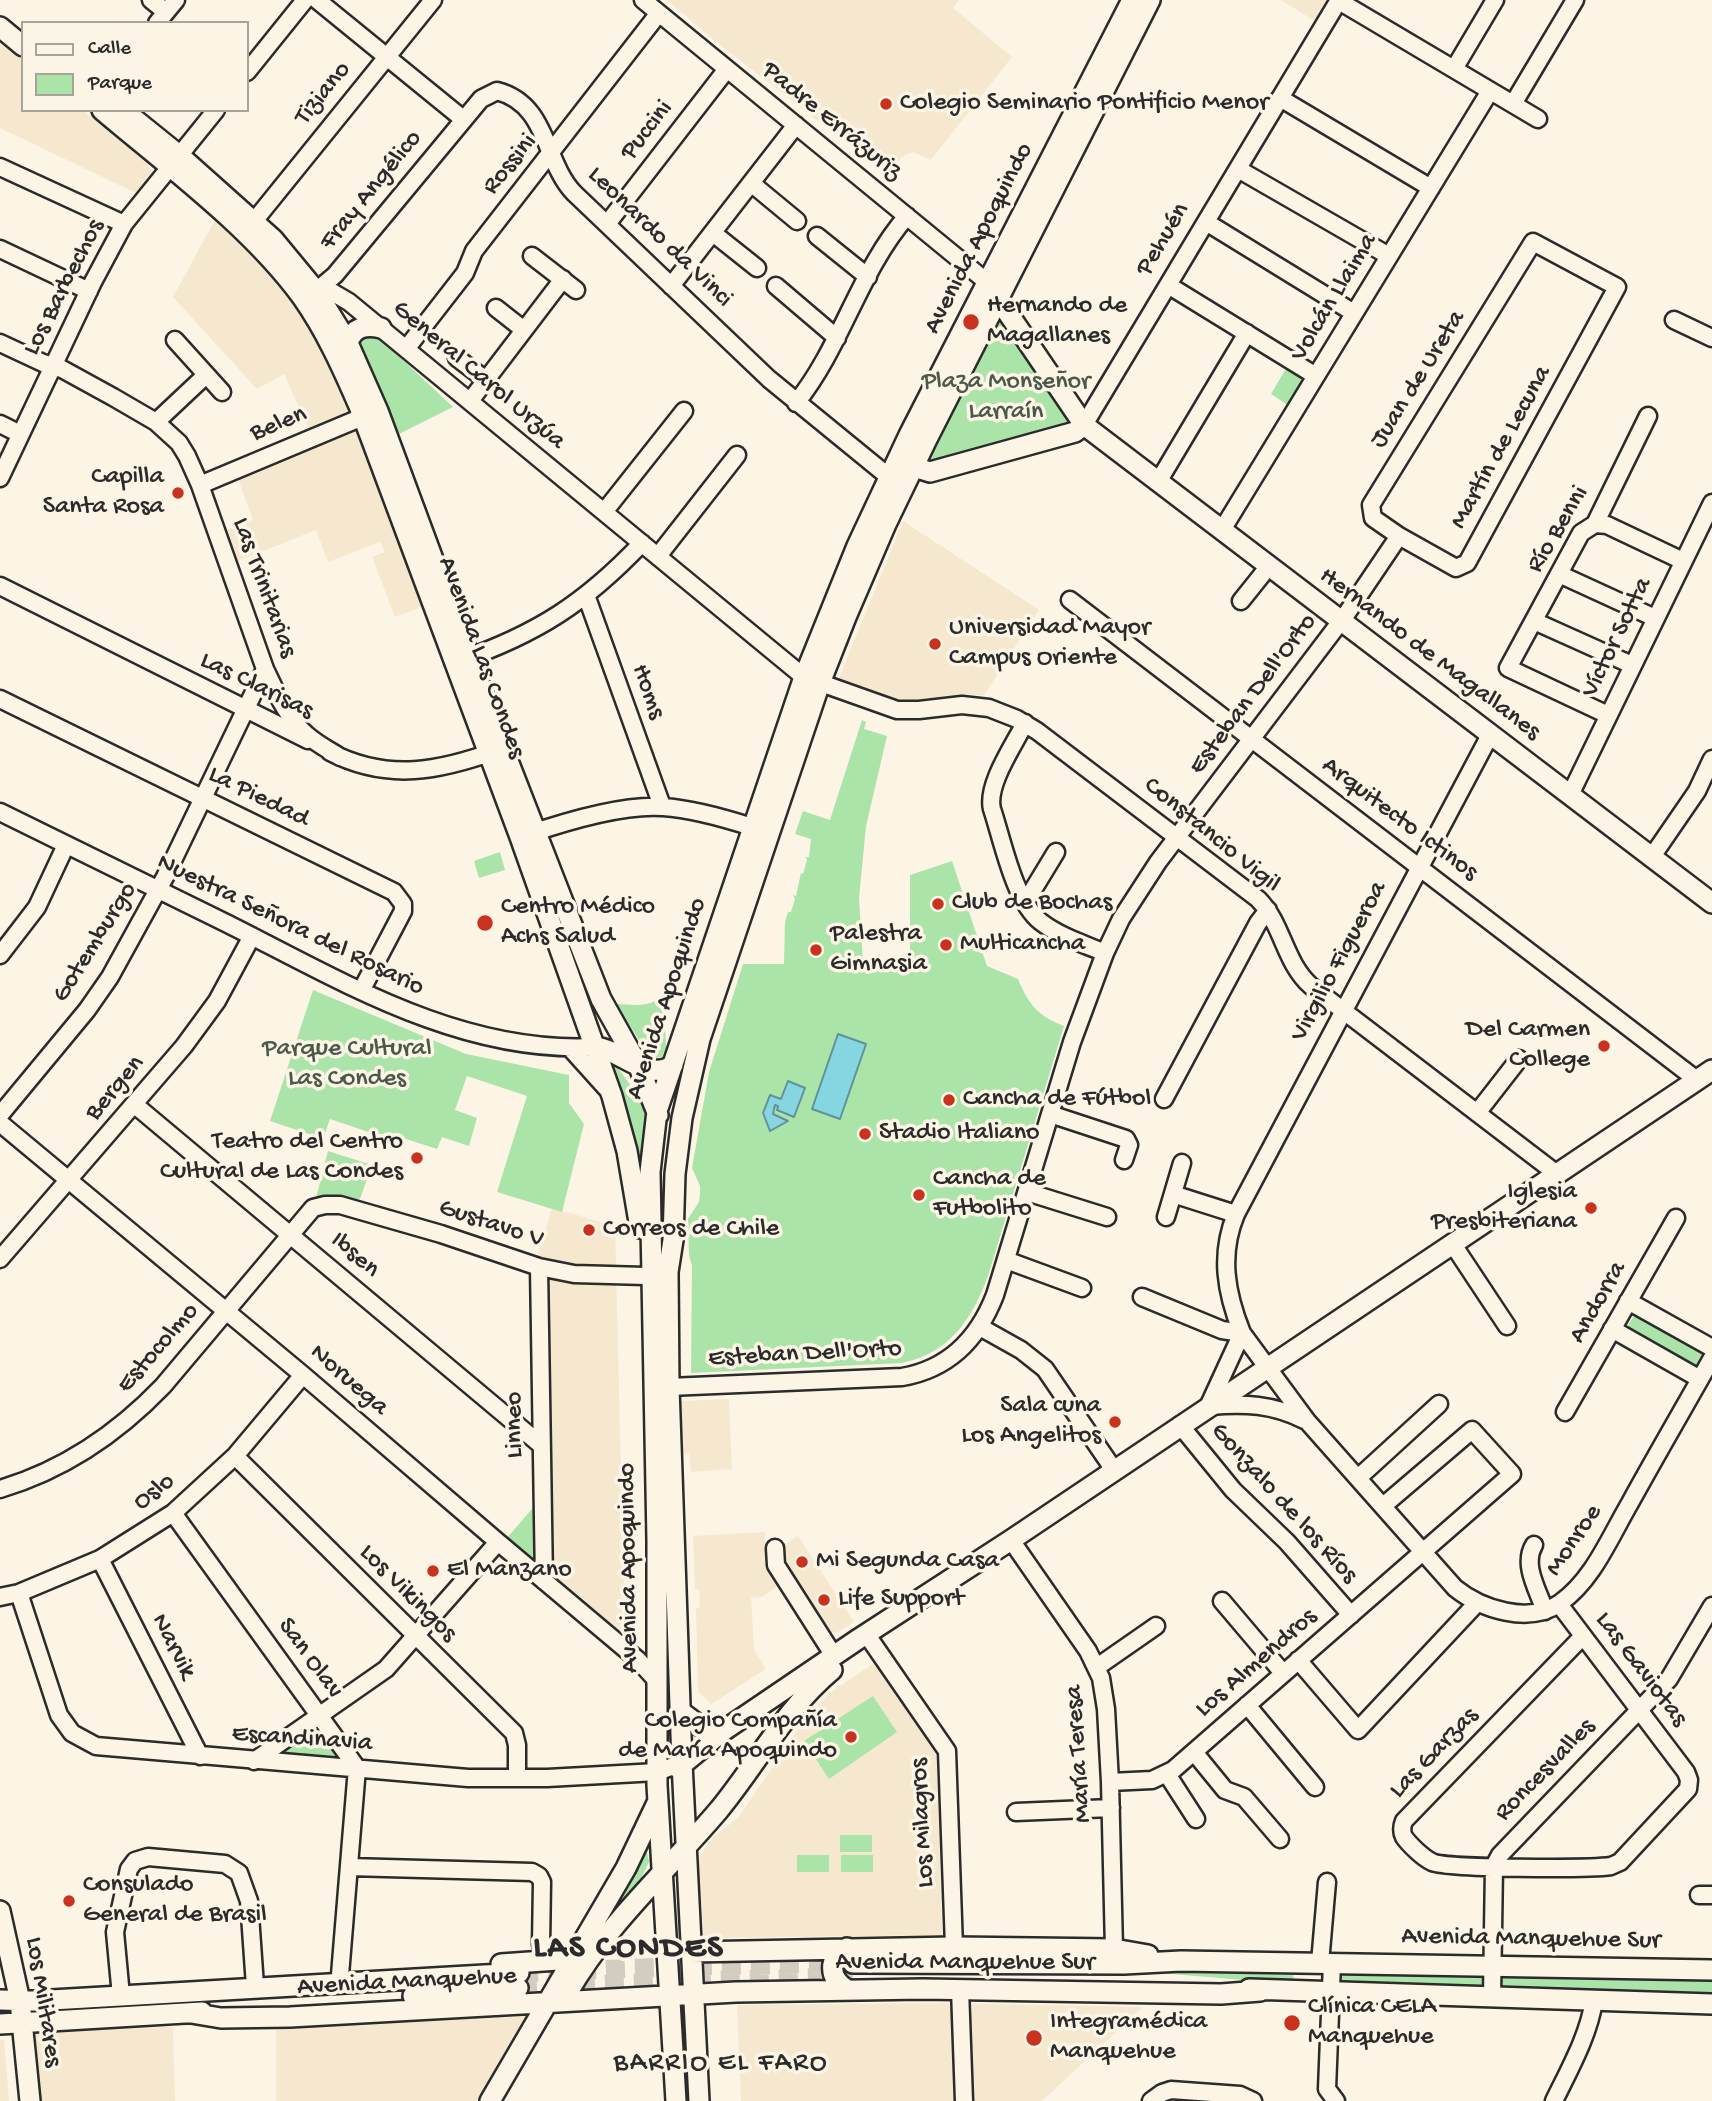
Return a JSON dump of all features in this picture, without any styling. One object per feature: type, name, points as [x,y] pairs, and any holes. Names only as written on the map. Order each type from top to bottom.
[{"type":"main road","name":"Avenida Apoquindo","points":[[699,2101],[685,1847],[669,1387],[668,1272],[673,1240],[678,1143],[700,1039],[852,559],[909,435],[1132,0]]},
{"type":"main road","name":"Avenida Apoquindo","points":[[676,2101],[657,1772],[657,1541],[650,1172],[657,1111],[752,827],[812,680],[914,467],[1150,0]]},
{"type":"main road","points":[[0,12],[21,28]]},
{"type":"main road","points":[[1123,18],[1127,29],[1128,48]]},
{"type":"main road","points":[[0,27],[21,44]]},
{"type":"main road","name":"Avenida Las Condes","points":[[105,112],[255,220],[316,290],[348,343],[371,414],[461,660],[528,834],[601,999],[639,1067],[657,1111],[663,1134],[668,1272]]},
{"type":"main road","name":"Avenida Las Condes","points":[[125,112],[254,241],[295,289],[371,414]]},
{"type":"main road","name":"Hernando de Magallanes","points":[[987,282],[1083,425],[1712,903]]},
{"type":"main road","points":[[348,343],[359,328],[381,328]]},
{"type":"main road","points":[[909,435],[908,459],[914,467],[930,472],[1075,432],[1083,425]]},
{"type":"main road","name":"Avenida Las Condes","points":[[528,834],[612,1096],[634,1181],[651,1312]]},
{"type":"main road","points":[[595,1047],[610,1049],[639,1067],[660,1071],[673,1065]]},
{"type":"main road","points":[[502,2101],[555,2000],[572,1959],[626,1868],[658,1800],[682,1763],[758,1707],[1705,1075]]},
{"type":"main road","points":[[490,2101],[555,2000],[609,1931],[736,1789],[797,1703],[863,1644],[867,1635]]},
{"type":"main road","points":[[755,1760],[769,1721],[764,1710],[758,1707]]},
{"type":"main road","points":[[680,1711],[700,1726],[723,1731]]},
{"type":"main road","name":"Los Militares","points":[[0,1911],[20,2001],[30,2101]]},
{"type":"main road","name":"Avenida Manquehue Sur","points":[[669,1995],[693,1994],[850,1970],[954,1947],[1114,1949],[1181,1961]]},
{"type":"main road","name":"Avenida Manquehue Sur","points":[[691,1952],[850,1970],[960,1989],[1221,1994],[1260,1991],[1712,2004]]},
{"type":"main road","name":"Avenida Manquehue","points":[[225,1991],[340,1975],[572,1959]]},
{"type":"main road","name":"Avenida Manquehue Sur","points":[[850,1970],[1181,1961],[1712,1970]]},
{"type":"main road","name":"Avenida Manquehue Sur","points":[[850,1970],[1152,1979],[1212,1983],[1260,1991]]},
{"type":"main road","name":"Avenida Manquehue","points":[[0,2000],[519,1981],[191,2013],[0,2024]]},
{"type":"main road","name":"Avenida Manquehue","points":[[191,2013],[221,2018],[290,2017],[669,1995]]},
{"type":"street","points":[[151,0],[166,12]]},
{"type":"street","points":[[248,71],[305,0]]},
{"type":"street","points":[[317,0],[463,119]]},
{"type":"street","name":"Tiziano","points":[[255,220],[433,0]]},
{"type":"street","name":"Padre Errázuriz","points":[[643,0],[987,282]]},
{"type":"street","points":[[1454,69],[1495,0]]},
{"type":"street","points":[[1513,104],[1575,0]]},
{"type":"street","points":[[1339,1],[1538,119]]},
{"type":"street","name":"Pehuén","points":[[1083,425],[1339,1]]},
{"type":"street","name":"Rossini","points":[[406,349],[464,273],[474,251],[659,13]]},
{"type":"street","name":"Puccini","points":[[607,224],[727,69]]},
{"type":"street","name":"Volcán Llaima","points":[[1222,530],[1490,90]]},
{"type":"street","name":"Leonardo da Vinci","points":[[463,119],[490,93],[506,93],[522,104],[533,116],[570,189],[796,403],[889,477]]},
{"type":"street","points":[[1280,98],[1431,188]]},
{"type":"street","name":"Los Barbechos","points":[[0,478],[89,290],[124,224],[214,112]]},
{"type":"street","name":"Fray Angélico","points":[[316,290],[335,275],[463,119]]},
{"type":"street","points":[[671,286],[796,125]]},
{"type":"street","points":[[0,167],[124,224]]},
{"type":"street","points":[[1238,169],[1389,256]]},
{"type":"street","points":[[751,183],[797,221]]},
{"type":"street","points":[[796,403],[814,380],[886,242],[907,216]]},
{"type":"street","points":[[1206,222],[1354,313]]},
{"type":"street","points":[[713,233],[757,268]]},
{"type":"street","points":[[817,236],[868,277]]},
{"type":"street","name":"Martín de Lecuna","points":[[1399,536],[1451,567],[1460,568],[1467,563],[1617,287],[1533,242]]},
{"type":"street","name":"Juan de Ureta","points":[[1399,536],[1373,518],[1373,500],[1533,242]]},
{"type":"street","points":[[0,249],[89,290]]},
{"type":"street","points":[[470,401],[524,330],[569,285],[532,256]]},
{"type":"street","points":[[1168,285],[1316,376]]},
{"type":"street","points":[[776,286],[837,338]]},
{"type":"street","name":"General Carol Urzúa","points":[[316,290],[332,292],[342,297],[812,680]]},
{"type":"street","points":[[496,308],[524,330]]},
{"type":"street","points":[[1674,320],[1712,338]]},
{"type":"street","points":[[1158,482],[1247,333]]},
{"type":"street","points":[[175,340],[222,393]]},
{"type":"street","name":"Las Trinitarias","points":[[0,343],[65,371],[156,422],[179,443],[200,485],[265,669],[277,694],[294,721],[307,735],[340,757]]},
{"type":"street","points":[[457,358],[486,380]]},
{"type":"street","points":[[156,422],[206,375]]},
{"type":"street","points":[[604,512],[684,411]]},
{"type":"street","name":"Belen","points":[[200,485],[371,414]]},
{"type":"street","name":"Río Benni","points":[[1608,715],[1508,668],[1581,533],[1595,524],[1648,416]]},
{"type":"street","points":[[0,424],[20,434]]},
{"type":"street","points":[[658,556],[737,455]]},
{"type":"street","name":"Víctor Sotta","points":[[1570,796],[1712,503]]},
{"type":"street","points":[[1595,524],[1607,525],[1683,561]]},
{"type":"street","name":"Esteban Dell'Orto","points":[[669,1387],[912,1375],[932,1369],[967,1344],[980,1327],[995,1295],[1072,1042],[1105,954],[1131,902],[1341,621],[1399,536]]},
{"type":"street","points":[[461,660],[533,631],[563,613],[642,543]]},
{"type":"street","points":[[1241,601],[1269,566]]},
{"type":"street","points":[[1559,574],[1655,618]]},
{"type":"street","name":"Las Clarisas","points":[[0,586],[245,711],[360,765],[413,771],[439,768],[495,751]]},
{"type":"street","name":"Homs","points":[[586,595],[662,806]]},
{"type":"street","name":"Arquitecto Ictinos","points":[[1070,600],[1419,866],[1705,1075]]},
{"type":"street","points":[[1534,621],[1632,665]]},
{"type":"street","name":"Gotemburgo","points":[[0,1115],[98,995],[158,889],[265,669]]},
{"type":"street","name":"Constancio Vigil","points":[[812,680],[897,710],[976,705],[999,711],[1025,723],[1258,899],[1268,909],[1297,971],[1311,986],[1557,1174]]},
{"type":"street","name":"La Piedad","points":[[0,699],[394,892],[400,898],[403,911],[361,991]]},
{"type":"street","points":[[1025,723],[994,784],[990,798],[1016,883],[1025,904],[1046,926],[1105,954]]},
{"type":"street","name":"Virgilio Figueroa","points":[[1266,1367],[1242,1333],[1228,1289],[1226,1244],[1236,1214],[1490,734]]},
{"type":"street","points":[[1651,858],[1697,791],[1712,759]]},
{"type":"street","points":[[528,834],[574,820],[662,806],[752,827]]},
{"type":"street","name":"Nuestra Señora del Rosario","points":[[0,812],[361,991],[426,1019],[466,1032],[519,1043],[570,1048],[595,1047]]},
{"type":"street","points":[[0,955],[37,907],[66,845]]},
{"type":"street","points":[[1025,904],[1056,852]]},
{"type":"street","points":[[1164,1099],[1268,909]]},
{"type":"street","name":"Bergen","points":[[0,1259],[184,1046],[217,1001],[252,936]]},
{"type":"street","points":[[570,1048],[586,1063],[612,1096]]},
{"type":"street","points":[[1477,1113],[1519,1059]]},
{"type":"street","name":"Ibsen","points":[[135,1105],[541,1445]]},
{"type":"street","points":[[1050,1114],[1126,1139],[1129,1145],[1124,1160]]},
{"type":"street","name":"Noruega","points":[[0,1123],[68,1182],[149,1245],[637,1658],[658,1682]]},
{"type":"street","points":[[1166,1217],[1182,1163]]},
{"type":"street","points":[[1027,1192],[1107,1217]]},
{"type":"street","points":[[1172,1194],[1236,1214]]},
{"type":"street","name":"Gustavo V","points":[[325,1205],[340,1205],[441,1234],[539,1267],[573,1274],[645,1276]]},
{"type":"street","name":"Estocolmo","points":[[0,1489],[62,1465],[129,1419],[163,1386],[313,1208],[325,1205]]},
{"type":"street","name":"Andorra","points":[[1565,1412],[1676,1218]]},
{"type":"street","points":[[1452,1243],[1507,1326]]},
{"type":"street","points":[[1006,1259],[1082,1288]]},
{"type":"street","name":"Linneo","points":[[539,1267],[544,1581]]},
{"type":"street","points":[[1142,1297],[1222,1330],[1242,1333],[1208,1406]]},
{"type":"street","points":[[1628,1301],[1712,1348]]},
{"type":"street","points":[[980,1327],[1021,1350],[1045,1369],[1114,1470]]},
{"type":"street","points":[[1612,1329],[1700,1379]]},
{"type":"street","name":"Monroe","points":[[1266,1367],[1307,1421],[1455,1588],[1477,1603],[1515,1613],[1552,1607],[1591,1572],[1712,1358]]},
{"type":"street","name":"Oslo","points":[[0,1597],[100,1559],[173,1513],[235,1456],[303,1375]]},
{"type":"street","points":[[1358,1478],[1439,1404]]},
{"type":"street","name":"Monroe","points":[[1208,1406],[1262,1405],[1307,1421]]},
{"type":"street","name":"Gonzalo de los Ríos","points":[[1180,1425],[1233,1490],[1287,1542],[1351,1615]]},
{"type":"street","name":"Los Almendros","points":[[1110,1782],[1152,1780],[1167,1774],[1512,1474],[1472,1430],[1383,1506]]},
{"type":"street","name":"Los Vikingos","points":[[235,1456],[514,1733],[517,1745],[517,1779]]},
{"type":"street","name":"San Olav","points":[[173,1513],[357,1768]]},
{"type":"street","name":"María Teresa","points":[[1011,1539],[1097,1667],[1105,1699],[1114,1949]]},
{"type":"street","points":[[254,1761],[386,1669],[498,1542]]},
{"type":"street","name":"Las Gaviotas","points":[[1494,1866],[1615,1865],[1684,1796],[1689,1785],[1686,1772],[1640,1710],[1583,1636],[1552,1607],[1528,1563],[1528,1554],[1534,1545]]},
{"type":"street","points":[[775,1548],[776,1565],[834,1656]]},
{"type":"street","name":"Narvik","points":[[100,1559],[200,1756]]},
{"type":"street","name":"Escandinavia","points":[[19,1592],[59,1715],[72,1733],[89,1744],[104,1748],[468,1778],[517,1779],[657,1772],[682,1763]]},
{"type":"street","points":[[1222,1601],[1283,1673]]},
{"type":"street","points":[[1298,1660],[1358,1730],[1477,1603]]},
{"type":"street","name":"Roncesvalles","points":[[1494,1866],[1500,1855],[1675,1671],[1712,1606]]},
{"type":"street","points":[[1097,1667],[1156,1626]]},
{"type":"street","name":"Los Milagros","points":[[867,1635],[947,1751],[954,1947]]},
{"type":"street","name":"Las Garzas","points":[[1494,1866],[1433,1863],[1404,1837],[1403,1825],[1583,1636]]},
{"type":"street","points":[[1247,1705],[1315,1787]]},
{"type":"street","points":[[1194,1752],[1225,1790],[1244,1797],[1280,1839]]},
{"type":"street","points":[[340,1975],[357,1768]]},
{"type":"street","points":[[1167,1774],[1196,1819]]},
{"type":"street","points":[[1016,1812],[1111,1808]]},
{"type":"street","points":[[121,1996],[115,1931],[129,1869],[135,1861],[148,1857],[225,1864],[239,1873],[249,1901],[255,1986]]},
{"type":"street","points":[[1492,1997],[1494,1866]]},
{"type":"street","points":[[349,1867],[532,1872],[539,1875],[542,1882],[541,1945]]},
{"type":"street","points":[[1326,2097],[1331,1993],[1326,1963],[1327,1882]]},
{"type":"street","points":[[960,1989],[964,2101]]},
{"type":"street","points":[[1554,2101],[1577,2053],[1594,2000]]},
{"type":"street","points":[[1151,2101],[1161,2093],[1171,2090],[1240,2095],[1253,2101]]},
{"type":"shaded area","name":"Colegio Seminario Pontificio Menor","points":[[667,0],[959,0],[953,8],[1012,57],[931,160],[913,152],[907,154],[901,158],[890,177],[715,41]]},
{"type":"shaded area","points":[[1281,0],[1332,0],[1318,23]]},
{"type":"shaded area","points":[[0,43],[21,59],[21,112],[85,112],[148,164],[151,170],[149,178],[138,194],[0,128]]},
{"type":"shaded area","points":[[216,218],[252,250],[308,319],[353,412],[310,432],[284,374],[257,389],[173,297]]},
{"type":"shaded area","points":[[354,427],[358,428],[427,605],[395,617],[372,557],[385,552],[380,542],[328,562],[316,530],[233,563],[221,532],[253,520],[237,476]]},
{"type":"shaded area","name":"Universidad Mayor Campus Oriente","points":[[903,521],[1039,610],[984,695],[903,701],[875,694],[839,678]]},
{"type":"shaded area","points":[[552,1208],[615,1226],[625,1635],[546,1575],[533,1271]]},
{"type":"shaded area","points":[[729,1399],[732,1469],[691,1472],[689,1454],[683,1453],[681,1401]]},
{"type":"shaded area","points":[[765,1532],[766,1568],[778,1586],[762,1597],[751,1598],[754,1650],[766,1669],[711,1704],[698,1691],[696,1608],[700,1607],[699,1589],[695,1589],[693,1536]]},
{"type":"shaded area","points":[[798,1536],[854,1622],[836,1633],[830,1632],[787,1565],[789,1562],[784,1559],[783,1546]]},
{"type":"shaded area","name":"Colegio Compañía de María Apoquindo","points":[[876,1662],[937,1752],[942,1935],[704,1938],[698,1864],[700,1855],[714,1836],[738,1818],[801,1725],[828,1694]]},
{"type":"shaded area","points":[[939,2003],[1143,2007],[1042,2101],[741,2101],[737,2005]]},
{"type":"shaded area","points":[[529,2015],[478,2101],[276,2101],[276,2025]]},
{"type":"shaded area","points":[[173,2027],[175,2101],[36,2101],[33,2034],[38,2029]]},
{"type":"shaded area","points":[[4,2039],[9,2101],[0,2101],[0,2040]]},
{"type":"green space","name":"Plaza Monseñor Larraín","points":[[998,313],[1070,416],[1067,426],[937,465],[926,460]]},
{"type":"green space","points":[[373,332],[453,407],[397,435],[359,343],[362,335]]},
{"type":"green space","points":[[1288,365],[1309,378],[1291,407],[1271,394]]},
{"type":"green space","name":"Stadio Italiano","points":[[862,720],[866,722],[864,729],[887,736],[866,826],[859,898],[863,962],[910,961],[910,875],[952,861],[987,966],[1018,979],[1035,1009],[1064,1026],[988,1276],[975,1306],[957,1332],[933,1351],[902,1363],[691,1373],[692,1266],[688,1219],[699,1202],[700,1195],[700,1186],[692,1168],[709,1072],[743,964],[784,964],[785,922],[788,912],[791,912],[795,899],[793,895],[796,896],[806,857],[809,857],[811,839],[795,834],[803,811],[830,820]]},
{"type":"green space","points":[[500,852],[505,870],[479,878],[474,861]]},
{"type":"green space","name":"Parque Cultural Las Condes","points":[[313,990],[466,1054],[569,1075],[569,1103],[584,1124],[562,1212],[497,1192],[527,1096],[467,1076],[455,1110],[477,1118],[469,1146],[442,1137],[437,1149],[394,1135],[392,1140],[330,1119],[323,1139],[270,1121]]},
{"type":"green space","points":[[663,1001],[664,1004],[666,1047],[662,1057],[655,1058],[650,1056],[615,1004],[641,1005]]},
{"type":"green space","points":[[607,1053],[634,1090],[647,1117],[644,1197]]},
{"type":"green space","points":[[328,1151],[372,1165],[360,1199],[316,1198]]},
{"type":"green space","points":[[1636,1312],[1704,1350],[1695,1366],[1628,1330]]},
{"type":"green space","points":[[537,1503],[537,1561],[535,1562],[506,1539]]},
{"type":"green space","name":"Colegio Compañía de María Apoquindo","points":[[873,1696],[897,1732],[829,1779],[804,1741]]},
{"type":"green space","points":[[318,1725],[345,1760],[274,1756]]},
{"type":"green space","points":[[840,1835],[872,1835],[872,1852],[840,1852]]},
{"type":"green space","points":[[645,1852],[649,1862],[640,1880],[596,1937]]},
{"type":"green space","points":[[797,1855],[829,1855],[829,1872],[797,1872]]},
{"type":"green space","points":[[841,1855],[873,1855],[873,1872],[841,1872]]},
{"type":"green space","points":[[1136,1968],[1293,1975],[1294,1980],[1315,1981],[1315,1986],[1136,1971]]},
{"type":"green space","points":[[1341,1973],[1712,1978],[1712,1993],[1341,1988]]},
{"type":"water","points":[[838,1034],[866,1044],[840,1119],[812,1109]]},
{"type":"water","points":[[788,1081],[805,1088],[794,1117],[777,1110],[778,1106],[775,1105],[773,1114],[788,1121],[770,1131],[763,1113],[770,1095],[781,1099]]},
{"type":"tunnel","points":[[519,1973],[849,1963]]},
{"type":"tunnel","points":[[518,1988],[853,1977]]},
{"type":"place","name":"Colegio Seminario Pontificio Menor","points":[[886,104]]},
{"type":"place","name":"Hernando de Magallanes","points":[[971,322]]},
{"type":"place","name":"Capilla Santa Rosa","points":[[178,493]]},
{"type":"place","name":"Universidad Mayor Campus Oriente","points":[[935,644]]},
{"type":"place","name":"Club de Bochas","points":[[938,904]]},
{"type":"place","name":"Centro Médico Achs Salud","points":[[485,923]]},
{"type":"place","name":"Multicancha","points":[[946,945]]},
{"type":"place","name":"Palestra Gimnasia","points":[[816,950]]},
{"type":"place","name":"Del Carmen College","points":[[1604,1046]]},
{"type":"place","name":"Cancha de Fútbol","points":[[949,1100]]},
{"type":"place","name":"Stadio Italiano","points":[[865,1134]]},
{"type":"place","name":"Teatro del Centro Cultural de Las Condes","points":[[417,1158]]},
{"type":"place","name":"Cancha de Futbolito","points":[[919,1195]]},
{"type":"place","name":"Iglesia Presbiteriana","points":[[1591,1208]]},
{"type":"place","name":"Correos de Chile","points":[[589,1230]]},
{"type":"place","name":"Sala cuna Los Angelitos","points":[[1115,1422]]},
{"type":"place","name":"Mi Segunda Casa","points":[[802,1562]]},
{"type":"place","name":"El Manzano","points":[[433,1571]]},
{"type":"place","name":"Life Support","points":[[824,1600]]},
{"type":"place","name":"Colegio Compañía de María Apoquindo","points":[[851,1737]]},
{"type":"place","name":"Consulado General de Brasil","points":[[69,1901]]},
{"type":"place","name":"Clínica CELA Manquehue","points":[[1292,2023]]},
{"type":"place","name":"Integramédica Manquehue","points":[[1034,2038]]},
{"type":"district","name":"LAS CONDES","points":[[629,1950]]},
{"type":"district","name":"BARRIO EL FARO","points":[[721,2065]]}]
